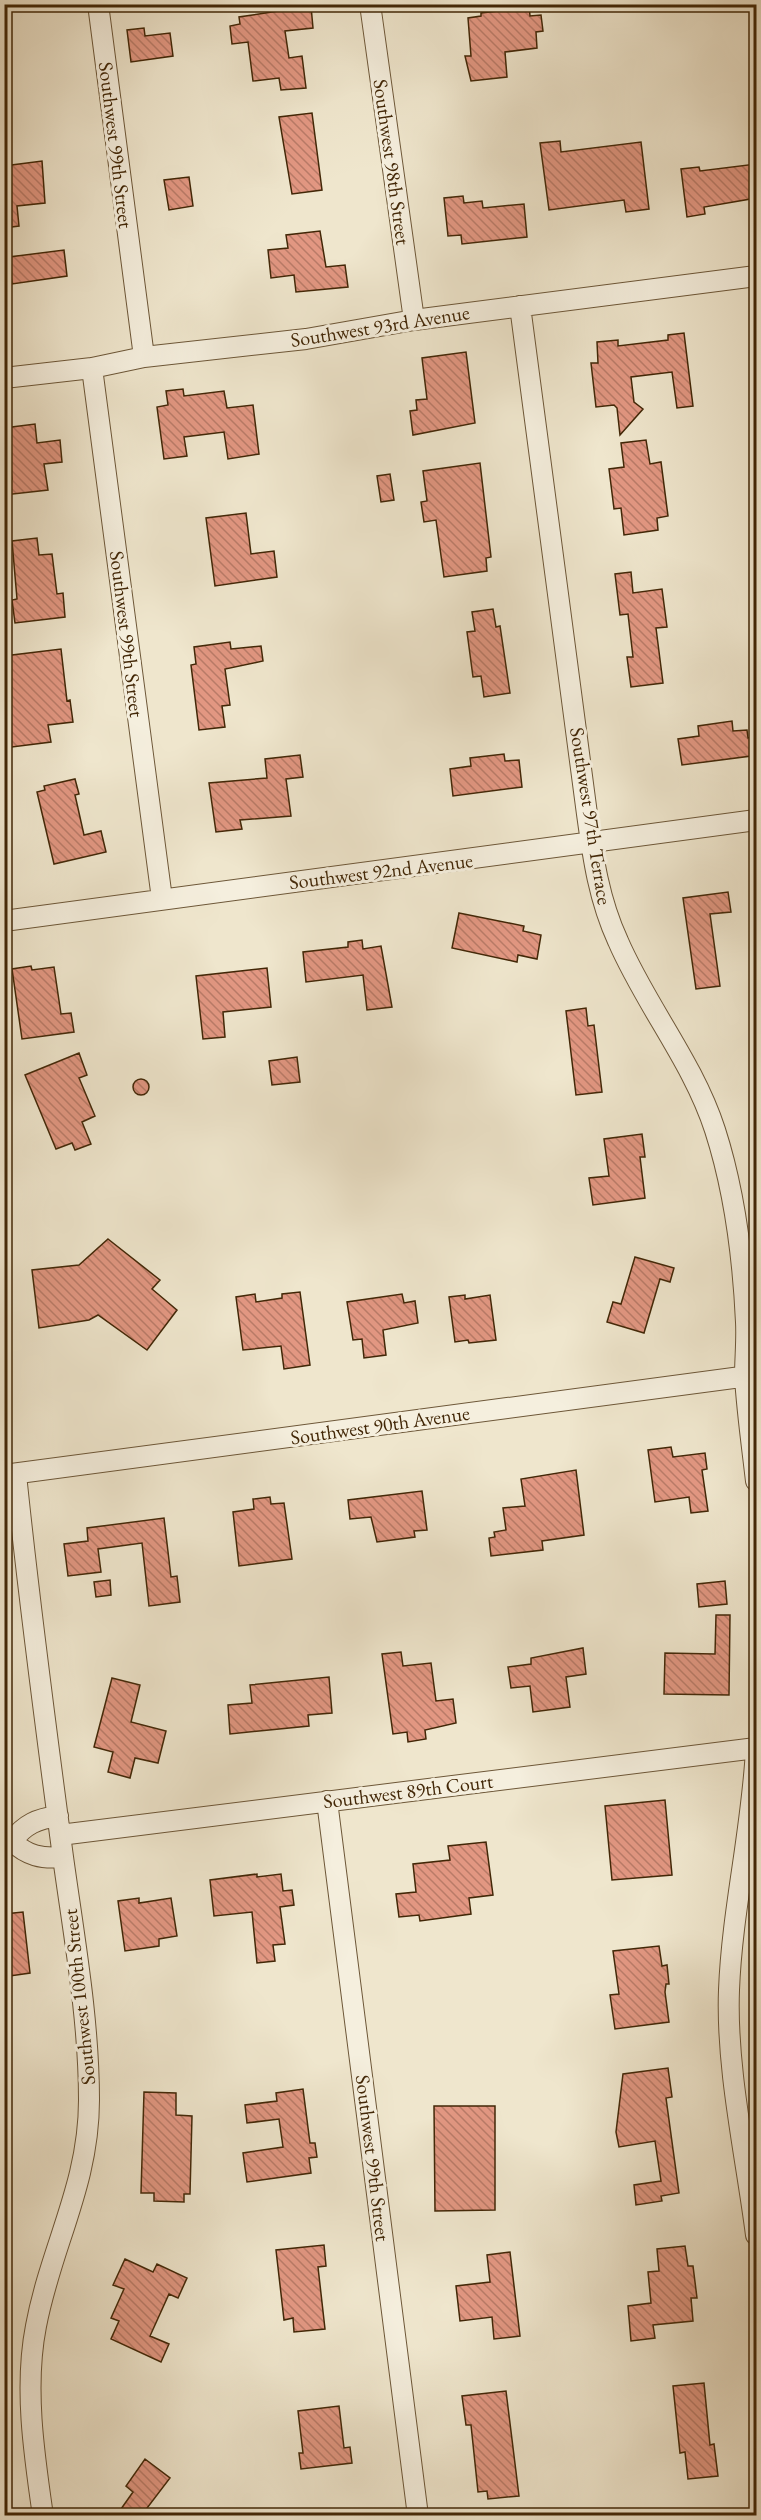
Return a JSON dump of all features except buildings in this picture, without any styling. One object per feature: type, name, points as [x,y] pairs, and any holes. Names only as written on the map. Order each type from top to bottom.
[{"type":"street","name":"Southwest 99th Street","points":[[98,4],[144,357]]},
{"type":"street","name":"Southwest 98th Street","points":[[370,4],[414,320]]},
{"type":"street","name":"Southwest 93rd Avenue","points":[[4,378],[92,368],[144,357],[306,339],[414,320],[756,276]]},
{"type":"street","name":"Southwest 97th Terrace","points":[[520,306],[591,843],[600,894],[618,943],[682,1056],[708,1113],[721,1151],[731,1196],[741,1270],[751,1376],[756,1480]]},
{"type":"street","name":"Southwest 99th Street","points":[[92,368],[162,899]]},
{"type":"street","name":"Southwest 92nd Avenue","points":[[4,921],[756,820]]},
{"type":"street","name":"Southwest 90th Avenue","points":[[10,1474],[751,1376]]},
{"type":"street","name":"Southwest 100th Street","points":[[10,1474],[84,2020],[89,2099],[86,2143],[79,2184],[42,2302],[32,2349],[32,2414],[43,2516]]},
{"type":"street","points":[[756,1748],[751,1818],[729,1990],[735,2078],[756,2235]]},
{"type":"street","name":"Southwest 89th Court","points":[[60,1835],[756,1748]]},
{"type":"street","name":"Southwest 99th Street","points":[[327,1801],[418,2516]]},
{"type":"street","points":[[57,1815],[22,1828],[8,1842],[30,1854],[42,1857],[63,1857]]}]
